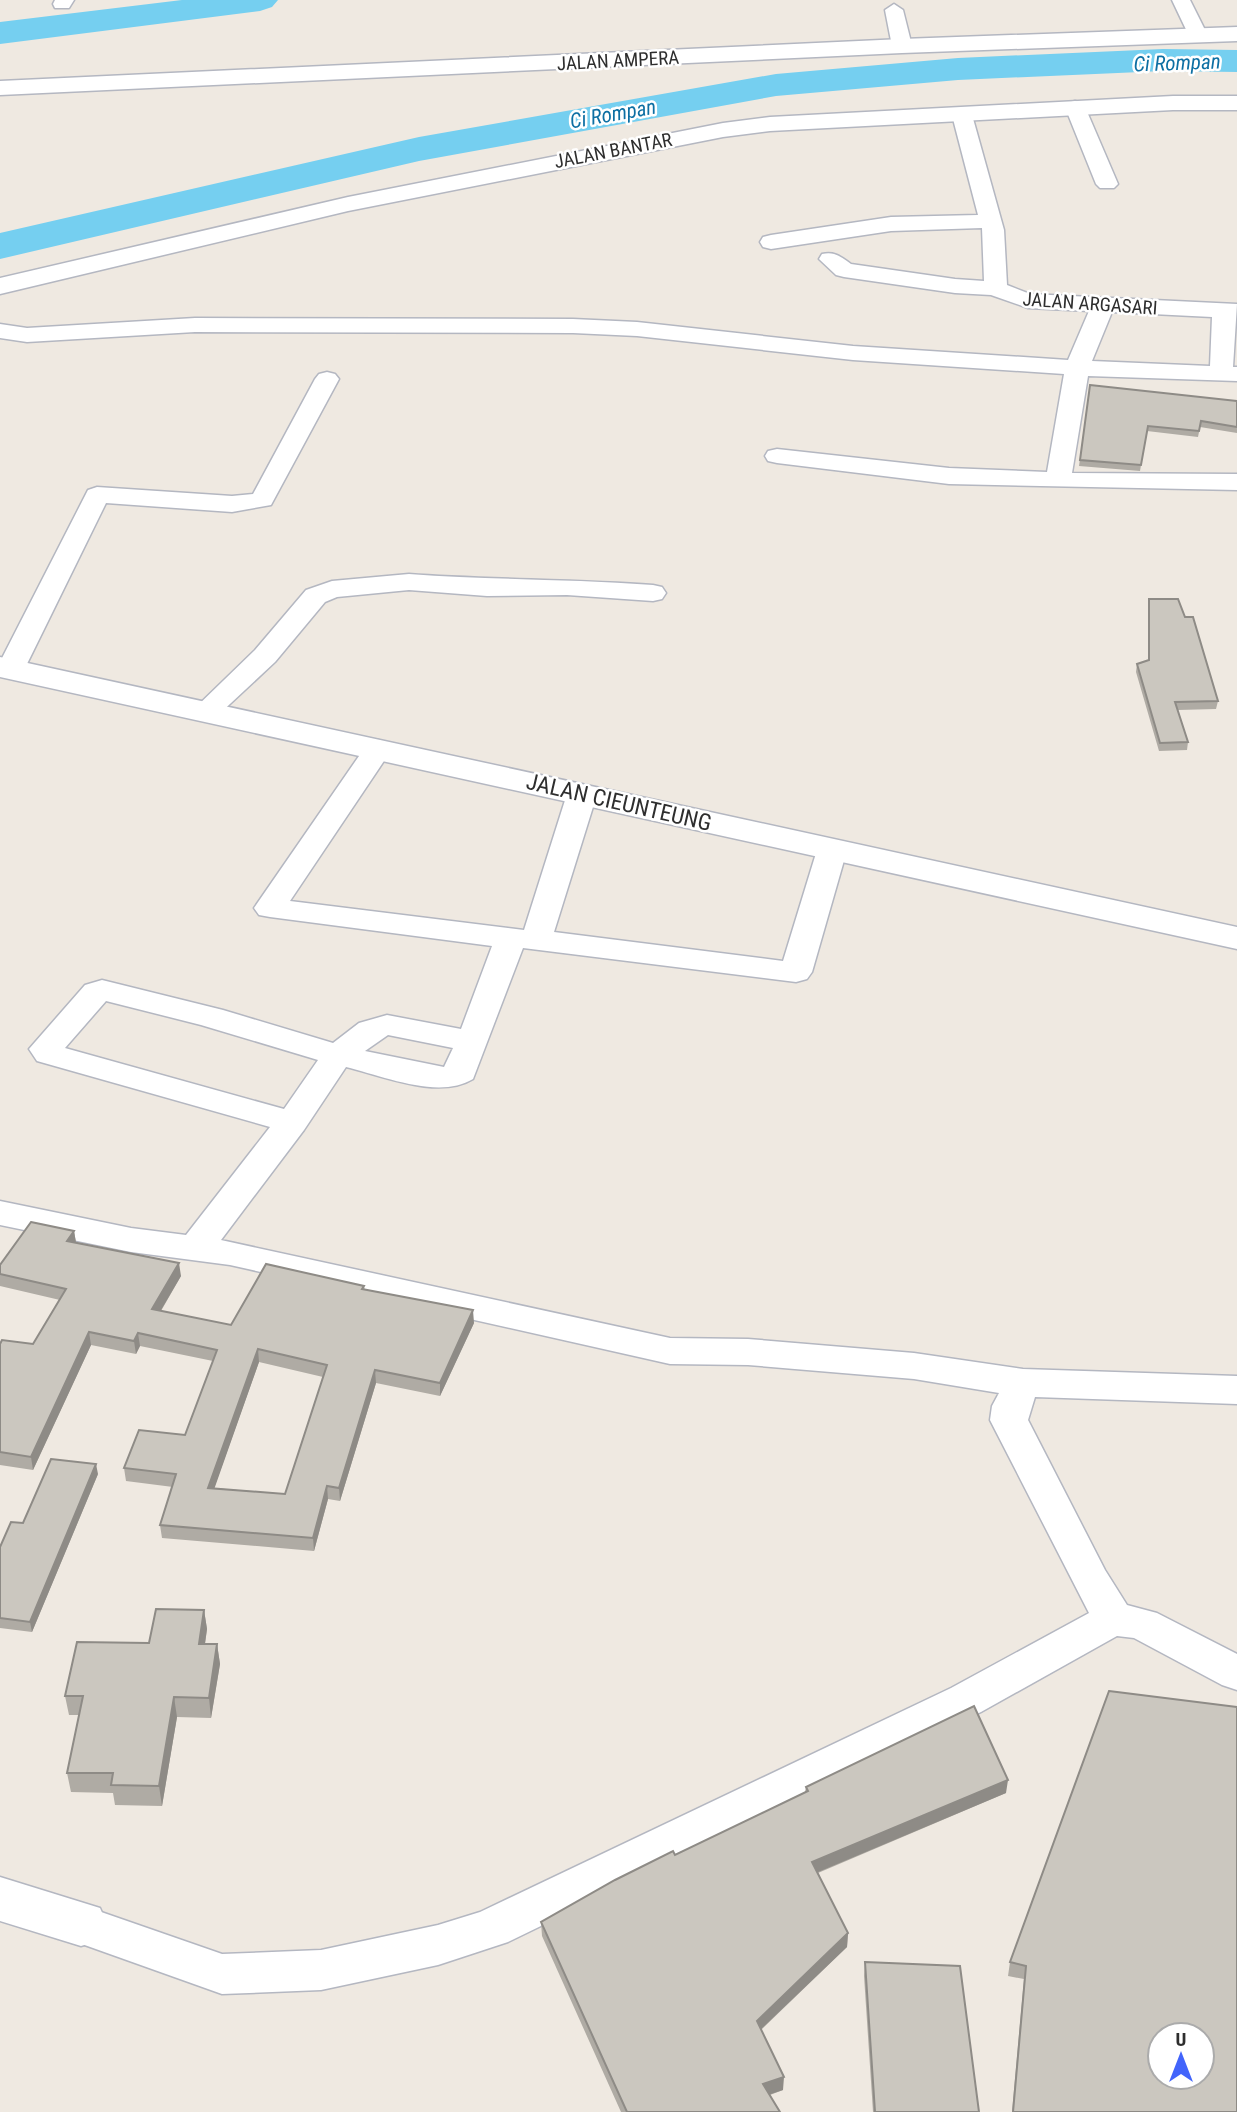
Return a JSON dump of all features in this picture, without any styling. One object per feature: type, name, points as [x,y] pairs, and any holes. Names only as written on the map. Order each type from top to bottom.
[{"type":"street","points":[[1181,0],[1198,36]]},
{"type":"street","points":[[894,10],[902,46]]},
{"type":"street","name":"JALAN AMPERA","points":[[0,88],[902,46],[1237,34]]},
{"type":"street","name":"JALAN BANTAR","points":[[0,286],[348,204],[681,137],[770,124],[1075,107],[1237,103]]},
{"type":"street","points":[[1075,107],[1107,184]]},
{"type":"street","name":"JALAN ARGASARI","points":[[962,115],[990,220],[1000,290],[1028,301],[1230,311]]},
{"type":"street","points":[[771,242],[891,224],[990,220]]},
{"type":"street","points":[[830,259],[844,270],[1000,290]]},
{"type":"street","points":[[964,304],[1000,290]]},
{"type":"street","points":[[1058,480],[1077,368],[1103,305]]},
{"type":"street","points":[[0,331],[27,335],[195,325],[573,326],[636,329],[853,353],[1077,368],[1229,374],[1230,311]]},
{"type":"street","points":[[5,669],[97,495],[232,504],[262,500],[327,379]]},
{"type":"street","points":[[777,456],[949,476],[1237,482]]},
{"type":"street","points":[[206,711],[265,656],[315,596],[331,589],[409,582],[487,588],[567,587],[653,593]]},
{"type":"street","name":"JALAN CIEUNTEUNG","points":[[5,669],[1237,938]]},
{"type":"street","points":[[378,749],[270,908],[796,972],[832,850]]},
{"type":"street","points":[[195,1248],[292,1122],[338,1055],[382,1025],[471,1041],[521,939],[538,934],[582,794]]},
{"type":"street","points":[[292,1122],[49,1054],[46,1049],[96,992],[102,990],[211,1017],[338,1055]]},
{"type":"street","points":[[0,1213],[131,1240],[230,1253],[670,1351],[748,1352],[914,1366],[1023,1383],[1237,1390]]},
{"type":"street","points":[[1023,1383],[1011,1406],[1009,1420],[1089,1578],[1114,1619]]},
{"type":"street","points":[[0,1899],[81,1924],[222,1974],[321,1970],[438,1945],[492,1928],[966,1700],[1082,1634],[1114,1619],[1142,1624],[1237,1673]]},
{"type":"building","points":[[1090,385],[1237,401],[1237,427],[1201,421],[1199,431],[1148,426],[1141,465],[1080,460]]},
{"type":"building","points":[[1149,599],[1178,599],[1185,617],[1193,617],[1218,701],[1175,702],[1188,742],[1160,743],[1137,664],[1149,660]]},
{"type":"building","points":[[31,1222],[74,1231],[67,1241],[179,1263],[152,1309],[231,1325],[266,1264],[364,1286],[362,1289],[473,1310],[440,1383],[375,1370],[339,1488],[327,1486],[313,1538],[160,1525],[176,1474],[124,1468],[139,1430],[185,1435],[217,1350],[138,1333],[134,1341],[89,1332],[31,1457],[0,1452],[0,1344],[2,1340],[33,1344],[66,1289],[0,1274],[0,1265]],"holes":[[[258,1349],[327,1365],[285,1494],[208,1488]]]},
{"type":"building","points":[[51,1459],[96,1464],[30,1622],[0,1618],[0,1547],[11,1522],[23,1523]]},
{"type":"building","points":[[156,1609],[204,1610],[199,1644],[217,1644],[209,1698],[174,1697],[159,1786],[111,1785],[113,1773],[67,1773],[83,1696],[65,1696],[77,1642],[149,1643]]},
{"type":"building","points":[[1109,1691],[1237,1707],[1237,2112],[1013,2112],[1026,1966],[1010,1962]]},
{"type":"building","points":[[974,1706],[1008,1780],[812,1862],[848,1933],[757,2021],[784,2077],[763,2084],[780,2112],[627,2112],[541,1922],[673,1851],[675,1855],[808,1791],[806,1787]]},
{"type":"building","points":[[865,1962],[960,1966],[979,2112],[875,2112]]},
{"type":"waterway","points":[[0,33],[260,0]]},
{"type":"waterway","name":"Ci Rompan","points":[[0,246],[419,149],[776,85],[958,69],[1163,60],[1237,61]]}]
